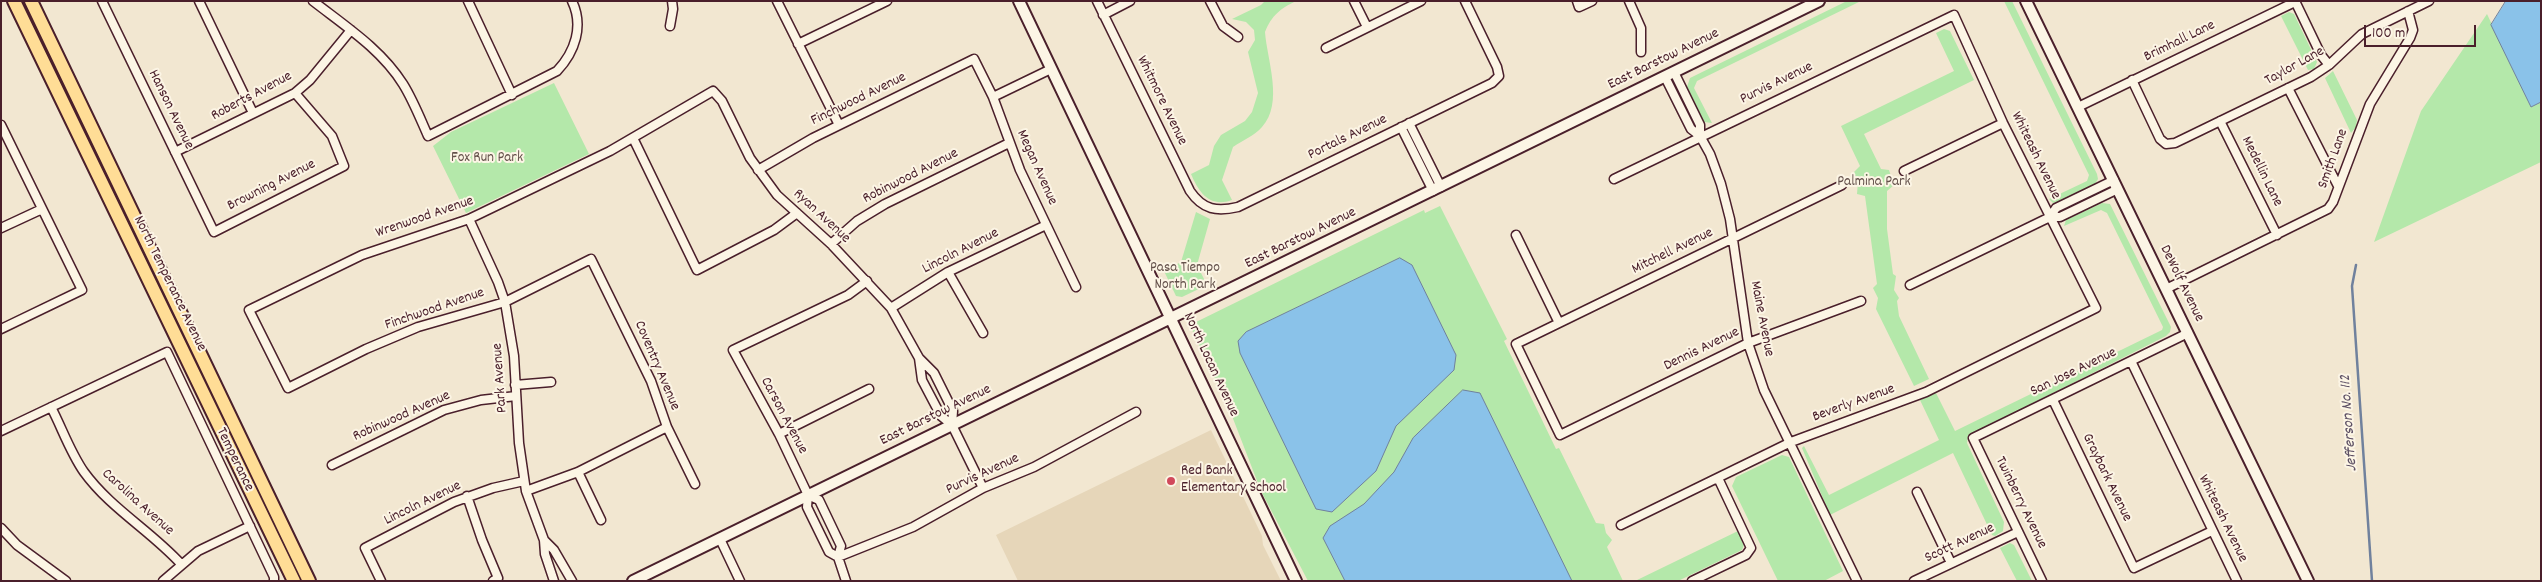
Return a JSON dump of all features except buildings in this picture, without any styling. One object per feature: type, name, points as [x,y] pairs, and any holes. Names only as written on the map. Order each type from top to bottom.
[{"type":"main road","name":"North Temperance Avenue","points":[[14,1],[294,581]]},
{"type":"main road","name":"North Temperance Avenue","points":[[32,1],[309,581]]},
{"type":"street","name":"Hanson Avenue","points":[[102,1],[214,232]]},
{"type":"street","points":[[199,1],[253,113]]},
{"type":"street","points":[[468,1],[512,95]]},
{"type":"street","points":[[318,3],[381,56],[397,76],[428,136],[546,79],[557,71],[568,60],[577,36],[573,3],[582,1]]},
{"type":"street","points":[[670,26],[673,8],[672,1]]},
{"type":"street","points":[[777,1],[839,125]]},
{"type":"street","points":[[798,44],[887,1]]},
{"type":"street","name":"Whitmore Avenue","points":[[1097,1],[1190,191],[1197,202],[1206,208]]},
{"type":"street","points":[[1103,15],[1130,1]]},
{"type":"street","points":[[1210,1],[1223,26],[1238,37]]},
{"type":"street","points":[[1354,1],[1367,28]]},
{"type":"street","points":[[1326,48],[1421,1]]},
{"type":"street","name":"Portals Avenue","points":[[1206,208],[1221,211],[1238,207],[1492,83],[1499,76],[1497,67],[1465,1]]},
{"type":"street","points":[[1578,4],[1592,1]]},
{"type":"street","points":[[1629,1],[1642,28],[1641,52]]},
{"type":"street","name":"DeWolf Avenue","points":[[2026,1],[2308,581]]},
{"type":"street","name":"Taylor Lane","points":[[2132,80],[2160,139],[2166,144],[2175,143],[2329,66],[2362,34],[2429,1]]},
{"type":"street","name":"North Locan Avenue","points":[[1021,2],[1051,69],[1296,581]]},
{"type":"street","name":"East Barstow Avenue","points":[[633,581],[952,424],[1172,319],[1815,2]]},
{"type":"street","points":[[2295,2],[2321,55],[2329,66]]},
{"type":"street","name":"Brimhall Lane","points":[[2078,107],[2295,2]]},
{"type":"street","name":"Smith Lane","points":[[2166,289],[2277,236],[2328,209],[2370,104],[2410,38],[2413,30],[2408,11]]},
{"type":"street","name":"Whiteash Avenue","points":[[1954,15],[2003,123],[2096,308]]},
{"type":"street","name":"Purvis Avenue","points":[[1614,179],[1954,15]]},
{"type":"street","name":"Roberts Avenue","points":[[175,152],[295,93],[310,80],[351,30]]},
{"type":"street","name":"Finchwood Avenue","points":[[758,170],[839,125],[974,59]]},
{"type":"street","name":"Megan Avenue","points":[[974,59],[993,97],[1009,143],[1076,287]]},
{"type":"street","points":[[993,97],[1051,69]]},
{"type":"street","name":"Maine Avenue","points":[[1670,75],[1691,129],[1700,136],[1721,184],[1733,239],[1748,343],[1764,390],[1858,581]]},
{"type":"street","points":[[2288,88],[2338,186]]},
{"type":"street","name":"Wrenwood Avenue","points":[[288,388],[249,310],[362,255],[469,219],[633,138],[713,91]]},
{"type":"street","name":"Ryan Avenue","points":[[713,91],[722,101],[758,170],[777,195],[831,244],[891,308],[919,358],[934,373],[953,411],[952,424]]},
{"type":"street","name":"Browning Avenue","points":[[214,232],[344,166],[332,136],[295,93]]},
{"type":"street","name":"Medellin Lane","points":[[2220,121],[2277,236]]},
{"type":"street","points":[[1409,123],[1437,189]]},
{"type":"street","points":[[1904,171],[2003,123]]},
{"type":"street","points":[[1,126],[82,290],[1,329]]},
{"type":"street","points":[[1401,127],[1437,189]]},
{"type":"street","points":[[633,138],[697,270],[774,230],[797,213]]},
{"type":"street","name":"Robinwood Avenue","points":[[831,244],[857,221],[885,204],[1009,143]]},
{"type":"street","points":[[1910,285],[2050,217],[2060,216],[2116,184]]},
{"type":"street","name":"Mitchell Avenue","points":[[1560,435],[1516,344],[1842,186]]},
{"type":"street","points":[[1,228],[42,209]]},
{"type":"street","name":"Park Avenue","points":[[469,219],[491,264],[504,302],[512,338],[524,481],[544,540],[545,554],[554,581]]},
{"type":"street","name":"Lincoln Avenue","points":[[891,308],[948,272],[1046,225]]},
{"type":"street","points":[[1516,235],[1560,323]]},
{"type":"street","name":"Finchwood Avenue","points":[[288,388],[366,349],[418,327],[504,302],[591,259]]},
{"type":"street","name":"Coventry Avenue","points":[[591,259],[651,381],[667,427],[695,484]]},
{"type":"street","points":[[948,272],[983,333]]},
{"type":"street","name":"Carson Avenue","points":[[838,557],[829,552],[807,507],[808,495],[779,434],[733,350],[848,295],[867,281]]},
{"type":"street","name":"Dennis Avenue","points":[[1560,435],[1748,343],[1861,301]]},
{"type":"street","name":"Beverly Avenue","points":[[1621,525],[1791,442],[1926,392],[2096,308]]},
{"type":"street","name":"San Jose Avenue","points":[[1973,438],[2188,333]]},
{"type":"street","name":"Temperance","points":[[51,407],[167,352],[274,576],[274,581]]},
{"type":"street","name":"Ryan Avenue","points":[[919,358],[919,367],[926,387],[941,416],[952,424]]},
{"type":"street","name":"Whiteash Avenue","points":[[2131,361],[2237,581]]},
{"type":"street","points":[[515,385],[551,382]]},
{"type":"street","points":[[779,434],[869,389]]},
{"type":"street","name":"Robinwood Avenue","points":[[332,465],[444,410],[481,400],[516,396]]},
{"type":"street","name":"Graybark Avenue","points":[[2053,400],[2134,568],[2212,531]]},
{"type":"street","points":[[1,431],[51,407]]},
{"type":"street","name":"Carolina Avenue","points":[[51,407],[84,472],[101,491],[163,544],[181,564]]},
{"type":"street","name":"Purvis Avenue","points":[[838,557],[912,527],[983,488],[1034,467],[1136,412]]},
{"type":"street","points":[[952,424],[983,488]]},
{"type":"street","points":[[526,491],[578,472],[667,427]]},
{"type":"street","name":"Twinberry Avenue","points":[[1973,438],[2042,581]]},
{"type":"street","points":[[578,472],[601,520]]},
{"type":"street","points":[[1692,581],[1746,555],[1751,548],[1718,478]]},
{"type":"street","name":"Lincoln Avenue","points":[[381,581],[365,548],[467,496],[524,481]]},
{"type":"street","points":[[1918,492],[1951,563]]},
{"type":"street","name":"Carson Avenue","points":[[808,495],[819,500],[841,546],[838,557],[846,581]]},
{"type":"street","points":[[467,496],[496,579]]},
{"type":"street","points":[[163,581],[198,551],[250,526]]},
{"type":"street","points":[[1,528],[17,545],[66,581]]},
{"type":"street","name":"Scott Avenue","points":[[1914,581],[2018,532]]},
{"type":"street","points":[[720,539],[740,581]]},
{"type":"street","name":"Park Avenue","points":[[544,540],[554,550],[572,581]]},
{"type":"shaded area","name":"Red Bank Elementary School","points":[[1211,430],[1262,536],[1263,545],[1281,581],[1018,581],[996,535]]},
{"type":"green space","points":[[1265,1],[1296,1],[1277,13],[1265,32],[1273,81],[1272,106],[1269,117],[1262,127],[1233,147],[1222,180],[1232,200],[1217,202],[1202,193],[1191,174],[1209,165],[1214,146],[1221,135],[1245,121],[1252,112],[1258,93],[1248,52],[1255,40],[1254,30],[1246,22],[1232,19],[1261,5]]},
{"type":"green space","points":[[1847,1],[1861,1],[1697,81],[1694,88],[1712,123],[1704,122],[1687,87],[1690,78]]},
{"type":"green space","points":[[2004,1],[2012,1],[2097,174],[2098,179],[2095,184],[2058,202],[2053,203],[2049,199],[2087,181],[2089,175]]},
{"type":"green space","points":[[2289,12],[2294,14],[2317,62],[2314,69],[2308,70],[2281,16]]},
{"type":"green space","points":[[2487,14],[2531,107],[2541,102],[2541,162],[2374,242],[2421,111]]},
{"type":"green space","name":"Palmina Park","points":[[1944,29],[1950,31],[1974,80],[1864,134],[1881,169],[1889,170],[1894,185],[1887,191],[1887,229],[1893,274],[1896,276],[1894,290],[1899,298],[1897,301],[1899,316],[1929,379],[1914,386],[1876,309],[1878,298],[1873,288],[1877,284],[1865,196],[1857,194],[1858,182],[1852,174],[1860,166],[1841,126],[1954,71],[1936,33]]},
{"type":"green space","points":[[2333,71],[2357,120],[2356,127],[2351,133],[2325,78]]},
{"type":"green space","name":"Fox Run Park","points":[[554,83],[589,154],[466,213],[433,146],[451,132]]},
{"type":"green space","points":[[2102,203],[2110,204],[2171,327],[2170,332],[2166,336],[1968,436],[1967,443],[2004,522],[2003,531],[1995,536],[1992,535],[1953,453],[1830,515],[1802,448],[1804,446],[1829,495],[1939,440],[1920,400],[1936,393],[1955,431],[2162,330],[2163,327],[2107,213],[2101,210],[2064,226],[2066,220]]},
{"type":"green space","points":[[1440,206],[1507,339],[1504,341],[1556,449],[1559,448],[1596,523],[1604,524],[1606,533],[1612,540],[1607,547],[1623,581],[1308,581],[1261,491],[1232,416],[1192,330],[1194,323],[1424,210],[1425,213]]},
{"type":"green space","name":"Pasa Tiempo North Park","points":[[1196,212],[1210,219],[1197,265],[1207,285],[1182,297],[1176,296],[1164,271],[1181,262]]},
{"type":"green space","points":[[1782,455],[1789,457],[1843,571],[1824,581],[1778,581],[1732,486],[1736,477]]},
{"type":"green space","points":[[1738,531],[1745,542],[1742,550],[1678,581],[1635,581]]},
{"type":"green space","points":[[2010,543],[2014,545],[2032,581],[2017,581],[2000,548]]},
{"type":"water","points":[[2506,1],[2541,1],[2541,102],[2531,107],[2491,25]]},
{"type":"water","points":[[1400,258],[1412,265],[1456,355],[1454,370],[1396,426],[1376,471],[1332,512],[1316,509],[1240,353],[1238,341],[1246,332]]},
{"type":"water","points":[[1463,390],[1480,393],[1572,581],[1345,581],[1323,538],[1330,526],[1364,504],[1394,472],[1413,438]]},
{"type":"waterway","name":"Jefferson No. 112","points":[[2356,265],[2352,286],[2372,581]]},
{"type":"place","name":"Red Bank Elementary School","points":[[1171,481]]}]
